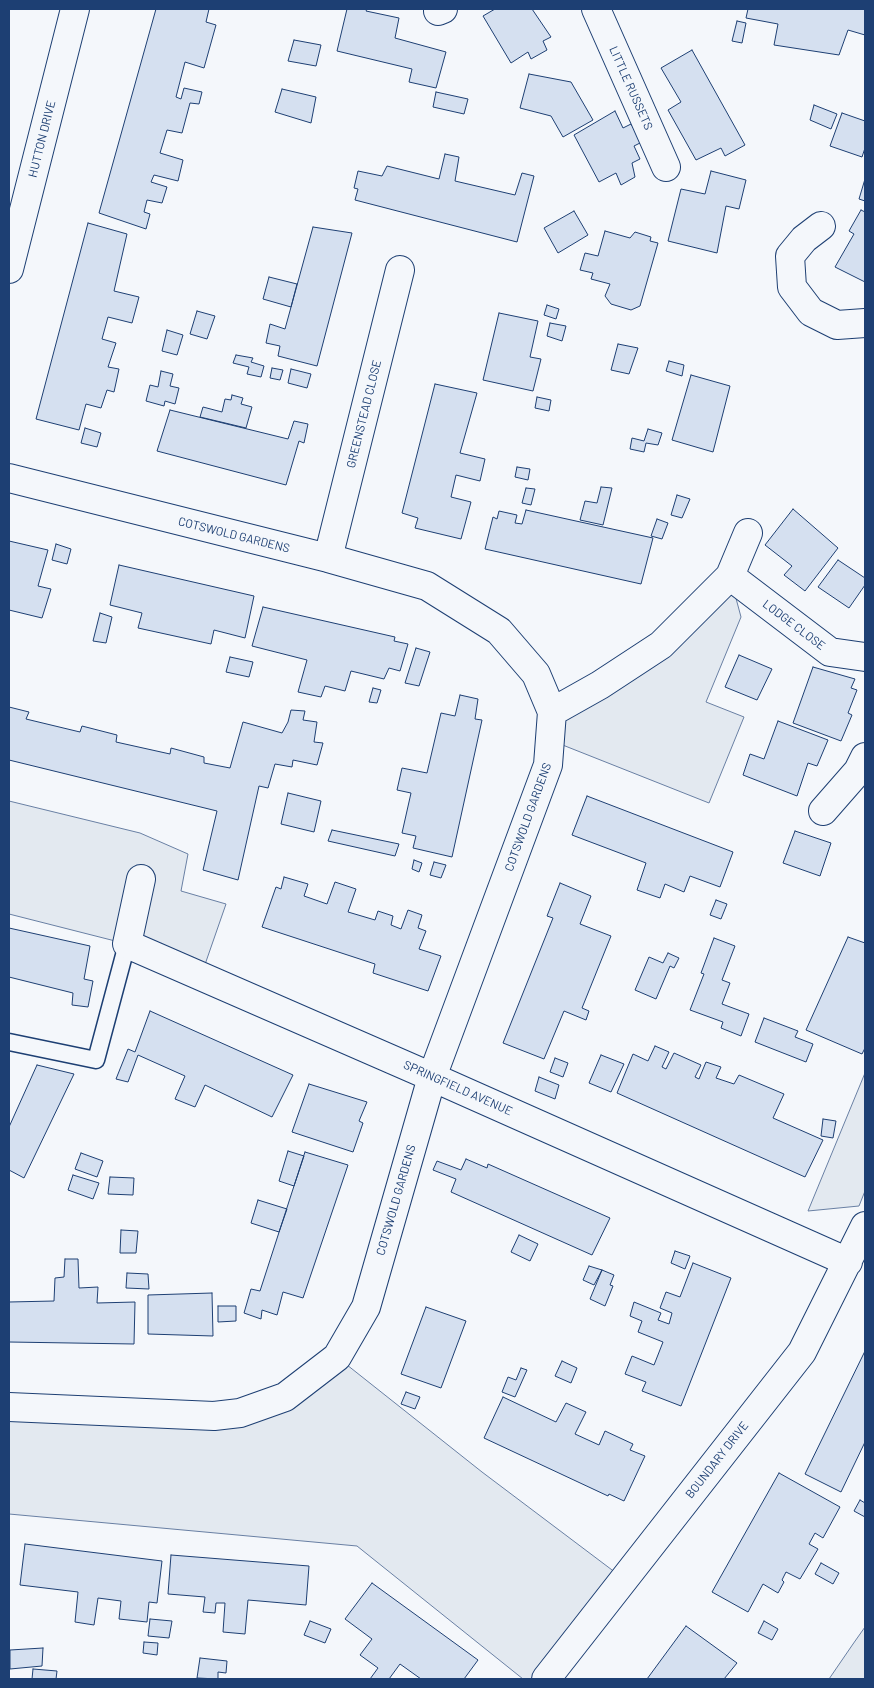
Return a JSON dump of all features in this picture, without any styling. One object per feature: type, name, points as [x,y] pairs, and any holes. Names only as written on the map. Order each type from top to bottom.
[{"type":"street","name":"HUTTON DRIVE","points":[[9,269],[75,9]]},
{"type":"street","name":"LITTLE RUSSETS","points":[[596,9],[666,167]]},
{"type":"street","points":[[821,226],[804,238],[790,256],[792,287],[810,312],[836,325],[865,323]]},
{"type":"street","name":"GREENSTEAD CLOSE","points":[[328,558],[400,270]]},
{"type":"street","name":"COTSWOLD GARDENS","points":[[9,478],[328,558],[427,586],[499,631],[536,674],[552,712],[548,764],[432,1076],[366,1308],[337,1357],[285,1397],[240,1413],[214,1416],[9,1407]]},
{"type":"street","points":[[552,712],[600,685],[661,645],[730,576],[748,533]]},
{"type":"street","name":"LODGE CLOSE","points":[[730,576],[830,652],[865,657]]},
{"type":"street","points":[[824,811],[858,771],[865,757]]},
{"type":"street","points":[[127,944],[141,879]]},
{"type":"street","name":"SPRINGFIELD AVENUE","points":[[127,944],[432,1076],[848,1262]]},
{"type":"street","name":"BOUNDARY DRIVE","points":[[546,1679],[802,1352],[865,1226]]},
{"type":"lane","points":[[9,1042],[96,1060],[127,944]]},
{"type":"shaded area","points":[[730,576],[741,617],[706,702],[744,717],[709,803],[550,740],[552,712]]},
{"type":"shaded area","points":[[9,801],[140,833],[188,854],[181,891],[226,904],[201,976],[127,944],[9,914]]},
{"type":"shaded area","points":[[865,1073],[865,1191],[859,1206],[808,1211]]},
{"type":"shaded area","points":[[337,1357],[482,1472],[624,1579],[546,1679],[523,1679],[357,1546],[9,1514],[9,1407],[214,1416]]},
{"type":"shaded area","points":[[865,1627],[865,1679],[829,1679],[853,1644]]},
{"type":"building","points":[[156,9],[209,9],[206,22],[216,25],[204,68],[185,62],[176,97],[181,99],[184,88],[202,92],[199,104],[190,103],[182,133],[167,130],[160,153],[183,160],[178,181],[154,175],[151,182],[167,187],[162,203],[147,200],[144,212],[150,214],[146,229],[99,213]]},
{"type":"building","points":[[347,9],[367,9],[366,11],[399,18],[395,38],[446,52],[436,88],[409,82],[412,69],[337,51]]},
{"type":"building","points":[[495,9],[532,9],[551,37],[543,41],[547,50],[531,59],[528,52],[511,63],[483,16]]},
{"type":"building","points":[[748,9],[865,9],[865,35],[848,30],[839,55],[774,45],[778,24],[746,18]]},
{"type":"building","points":[[737,21],[746,23],[742,43],[732,41]]},
{"type":"building","points":[[294,40],[321,45],[316,66],[288,61]]},
{"type":"building","points":[[692,50],[745,145],[725,156],[721,148],[696,160],[668,110],[681,102],[661,68]]},
{"type":"building","points":[[529,74],[571,82],[593,120],[563,137],[551,116],[520,108]]},
{"type":"building","points":[[282,89],[316,97],[311,123],[275,112]]},
{"type":"building","points":[[436,92],[468,99],[464,114],[433,107]]},
{"type":"building","points":[[814,105],[837,114],[831,129],[810,120]]},
{"type":"building","points":[[615,111],[623,128],[631,124],[642,142],[634,146],[640,159],[632,163],[635,177],[621,185],[616,173],[599,182],[574,135]]},
{"type":"building","points":[[842,113],[865,121],[865,148],[862,157],[830,146]]},
{"type":"building","points":[[445,154],[459,157],[455,181],[515,195],[522,173],[534,176],[517,242],[355,200],[358,189],[354,188],[358,171],[382,176],[387,166],[439,179]]},
{"type":"building","points":[[711,171],[746,180],[739,209],[726,206],[717,253],[668,241],[681,189],[705,194]]},
{"type":"building","points":[[865,179],[865,201],[859,199]]},
{"type":"building","points":[[861,210],[865,212],[865,282],[835,267],[854,234],[849,231]]},
{"type":"building","points":[[574,211],[588,235],[558,253],[544,228]]},
{"type":"building","points":[[88,223],[127,234],[114,291],[139,297],[132,323],[108,317],[102,339],[116,343],[108,367],[119,369],[114,392],[107,390],[101,408],[86,404],[79,430],[36,419]]},
{"type":"building","points":[[313,227],[352,233],[317,366],[278,356],[280,346],[266,343],[270,324],[285,329]]},
{"type":"building","points":[[605,231],[630,238],[635,232],[651,237],[650,241],[658,243],[640,306],[631,310],[611,304],[605,296],[610,284],[591,279],[593,273],[580,270],[585,253],[598,256]]},
{"type":"building","points":[[269,277],[297,284],[291,307],[263,299]]},
{"type":"building","points":[[547,305],[559,309],[556,319],[544,315]]},
{"type":"building","points":[[197,311],[215,316],[207,339],[190,334]]},
{"type":"building","points":[[499,313],[538,321],[530,357],[541,359],[533,391],[483,380]]},
{"type":"building","points":[[550,323],[566,326],[562,341],[547,336]]},
{"type":"building","points":[[167,330],[183,335],[177,355],[162,351]]},
{"type":"building","points":[[618,344],[638,348],[629,374],[611,370]]},
{"type":"building","points":[[236,355],[253,358],[251,362],[264,366],[261,377],[247,374],[249,367],[233,363]]},
{"type":"building","points":[[669,361],[684,365],[682,376],[666,371]]},
{"type":"building","points":[[272,368],[283,370],[280,380],[270,378]]},
{"type":"building","points":[[291,369],[311,374],[307,388],[288,383]]},
{"type":"building","points":[[161,371],[173,374],[170,386],[179,388],[175,404],[165,401],[164,406],[146,401],[150,385],[158,387]]},
{"type":"building","points":[[691,375],[730,386],[713,452],[672,440]]},
{"type":"building","points":[[435,384],[477,393],[460,453],[485,459],[480,481],[456,475],[451,497],[471,502],[461,539],[415,528],[418,518],[402,513]]},
{"type":"building","points":[[232,395],[243,398],[241,404],[252,407],[246,428],[200,417],[203,407],[222,412],[225,399],[231,400]]},
{"type":"building","points":[[537,397],[551,400],[549,411],[535,408]]},
{"type":"building","points":[[170,410],[288,439],[294,421],[308,424],[304,443],[299,441],[286,485],[157,451]]},
{"type":"building","points":[[85,428],[101,433],[97,447],[81,443]]},
{"type":"building","points":[[648,429],[662,433],[658,445],[646,443],[644,452],[630,449],[632,438],[644,441]]},
{"type":"building","points":[[517,467],[530,469],[528,480],[515,477]]},
{"type":"building","points":[[601,487],[612,488],[603,525],[580,520],[585,501],[597,503]]},
{"type":"building","points":[[526,488],[535,489],[531,505],[522,503]]},
{"type":"building","points":[[677,495],[690,499],[682,518],[671,515]]},
{"type":"building","points":[[793,509],[838,548],[805,591],[784,575],[792,566],[765,545]]},
{"type":"building","points":[[526,510],[653,538],[641,584],[485,549],[493,517],[497,519],[499,511],[517,515],[515,523],[522,524]]},
{"type":"building","points":[[657,519],[668,523],[662,539],[651,536]]},
{"type":"building","points":[[9,541],[48,550],[38,586],[51,589],[42,618],[9,610]]},
{"type":"building","points":[[56,544],[71,549],[67,564],[52,560]]},
{"type":"building","points":[[838,560],[865,578],[865,585],[849,608],[818,587]]},
{"type":"building","points":[[119,565],[254,596],[245,638],[214,630],[211,644],[138,628],[142,613],[110,605]]},
{"type":"building","points":[[263,607],[395,637],[394,641],[408,644],[400,671],[389,668],[384,679],[351,671],[345,691],[325,686],[321,697],[298,692],[307,660],[252,646]]},
{"type":"building","points":[[100,613],[112,617],[106,643],[93,641]]},
{"type":"building","points":[[416,648],[430,652],[419,686],[405,683]]},
{"type":"building","points":[[739,655],[772,669],[757,700],[725,687]]},
{"type":"building","points":[[230,657],[253,662],[249,677],[226,672]]},
{"type":"building","points":[[813,667],[855,679],[851,688],[857,690],[848,713],[852,715],[841,741],[793,723]]},
{"type":"building","points":[[373,688],[381,690],[377,703],[369,702]]},
{"type":"building","points":[[460,695],[478,699],[475,719],[482,720],[452,857],[413,848],[416,836],[402,833],[411,793],[397,790],[402,768],[427,773],[441,713],[455,716]]},
{"type":"building","points":[[9,707],[29,712],[26,719],[80,732],[82,726],[117,735],[116,742],[170,754],[171,748],[204,757],[204,763],[230,768],[243,722],[282,733],[288,722],[291,710],[305,711],[303,720],[317,722],[314,742],[323,743],[317,765],[293,760],[292,767],[275,764],[268,788],[259,786],[238,880],[203,870],[217,811],[9,760]]},
{"type":"building","points":[[778,721],[828,740],[817,766],[808,763],[797,796],[743,775],[750,754],[764,759]]},
{"type":"building","points":[[288,793],[321,801],[314,832],[281,824]]},
{"type":"building","points":[[587,796],[733,852],[720,887],[690,876],[684,892],[665,884],[660,898],[637,890],[646,863],[572,835]]},
{"type":"building","points":[[332,830],[399,844],[395,856],[328,841]]},
{"type":"building","points":[[795,831],[831,843],[820,876],[783,863]]},
{"type":"building","points":[[414,860],[422,863],[419,872],[412,869]]},
{"type":"building","points":[[434,862],[446,865],[441,878],[430,875]]},
{"type":"building","points":[[284,877],[308,884],[304,896],[327,904],[335,882],[356,889],[348,912],[375,920],[378,911],[393,916],[391,925],[401,929],[408,910],[422,915],[418,928],[426,931],[419,949],[441,956],[428,991],[373,973],[375,964],[262,927],[276,887],[281,889]]},
{"type":"building","points":[[560,883],[591,896],[580,924],[611,936],[582,1008],[589,1011],[586,1020],[564,1011],[544,1059],[503,1043],[553,918],[547,916]]},
{"type":"building","points":[[716,900],[727,904],[721,919],[710,915]]},
{"type":"building","points":[[9,928],[90,946],[84,979],[93,981],[88,1007],[72,1005],[73,993],[9,977]]},
{"type":"building","points":[[848,937],[865,943],[865,1048],[862,1054],[806,1030]]},
{"type":"building","points":[[714,938],[735,946],[722,980],[730,983],[722,1004],[749,1014],[741,1036],[721,1028],[723,1022],[690,1010],[704,974],[701,973]]},
{"type":"building","points":[[668,953],[679,958],[674,968],[670,966],[656,999],[635,990],[649,957],[663,963]]},
{"type":"building","points":[[150,1011],[293,1075],[272,1117],[205,1085],[195,1107],[175,1099],[185,1076],[138,1055],[128,1082],[116,1079],[128,1049],[135,1052]]},
{"type":"building","points":[[764,1018],[798,1031],[795,1037],[813,1044],[806,1062],[755,1042]]},
{"type":"building","points":[[655,1046],[669,1052],[662,1067],[666,1069],[674,1053],[701,1065],[695,1077],[699,1079],[706,1062],[721,1067],[716,1078],[734,1084],[739,1075],[784,1094],[773,1118],[823,1140],[805,1177],[617,1093],[633,1054],[648,1061]]},
{"type":"building","points":[[601,1055],[624,1064],[611,1092],[589,1083]]},
{"type":"building","points":[[555,1058],[568,1063],[563,1077],[550,1072]]},
{"type":"building","points":[[37,1065],[74,1074],[24,1178],[9,1170],[9,1127]]},
{"type":"building","points":[[539,1077],[559,1085],[555,1099],[535,1091]]},
{"type":"building","points":[[309,1084],[367,1102],[359,1121],[363,1123],[353,1152],[292,1132]]},
{"type":"building","points":[[823,1119],[836,1121],[833,1138],[821,1136]]},
{"type":"building","points":[[288,1151],[304,1156],[294,1186],[279,1181]]},
{"type":"building","points":[[305,1152],[348,1165],[303,1298],[283,1292],[277,1315],[262,1310],[261,1319],[244,1313],[251,1289],[260,1291]]},
{"type":"building","points":[[81,1153],[103,1161],[97,1177],[75,1169]]},
{"type":"building","points":[[466,1159],[487,1168],[488,1164],[610,1218],[592,1255],[451,1192],[456,1179],[433,1170],[437,1161],[461,1170]]},
{"type":"building","points":[[73,1175],[99,1183],[93,1199],[68,1190]]},
{"type":"building","points":[[110,1177],[134,1178],[133,1195],[108,1194]]},
{"type":"building","points":[[258,1200],[287,1209],[279,1232],[251,1223]]},
{"type":"building","points":[[121,1230],[138,1231],[136,1253],[120,1253]]},
{"type":"building","points":[[519,1235],[538,1244],[530,1261],[511,1252]]},
{"type":"building","points":[[675,1251],[690,1256],[685,1269],[671,1263]]},
{"type":"building","points":[[65,1259],[78,1259],[79,1288],[98,1287],[97,1303],[135,1302],[134,1344],[9,1342],[9,1302],[54,1301],[55,1278],[64,1277]]},
{"type":"building","points":[[693,1263],[731,1278],[681,1406],[642,1391],[646,1382],[625,1374],[632,1356],[654,1365],[663,1342],[638,1332],[642,1321],[630,1316],[634,1302],[661,1313],[658,1320],[669,1324],[672,1313],[660,1308],[666,1292],[680,1297]]},
{"type":"building","points":[[589,1266],[602,1270],[594,1285],[583,1280]]},
{"type":"building","points":[[602,1270],[614,1275],[610,1285],[613,1286],[605,1306],[590,1299]]},
{"type":"building","points":[[127,1273],[148,1274],[149,1289],[126,1288]]},
{"type":"building","points":[[212,1293],[213,1336],[148,1334],[148,1295]]},
{"type":"building","points":[[218,1306],[236,1306],[236,1321],[218,1322]]},
{"type":"building","points":[[426,1307],[466,1321],[441,1388],[401,1374]]},
{"type":"building","points":[[865,1351],[865,1442],[841,1492],[805,1474]]},
{"type":"building","points":[[562,1361],[577,1368],[571,1383],[555,1376]]},
{"type":"building","points":[[521,1368],[527,1370],[515,1397],[502,1392],[508,1377],[516,1380]]},
{"type":"building","points":[[406,1392],[420,1397],[415,1409],[401,1404]]},
{"type":"building","points":[[503,1397],[556,1422],[566,1403],[586,1412],[575,1434],[599,1445],[605,1431],[633,1444],[630,1450],[645,1456],[624,1501],[609,1494],[608,1496],[484,1438]]},
{"type":"building","points":[[779,1473],[840,1507],[823,1538],[815,1533],[809,1544],[818,1549],[800,1579],[786,1572],[782,1580],[784,1582],[778,1593],[763,1584],[748,1612],[712,1592]]},
{"type":"building","points":[[860,1500],[865,1503],[865,1517],[854,1511]]},
{"type":"building","points":[[25,1544],[162,1561],[157,1603],[149,1602],[147,1622],[119,1619],[121,1601],[98,1598],[94,1625],[75,1622],[78,1592],[20,1585]]},
{"type":"building","points":[[171,1555],[309,1566],[306,1605],[248,1600],[245,1634],[223,1632],[225,1603],[216,1603],[215,1613],[203,1612],[205,1597],[168,1594]]},
{"type":"building","points":[[821,1563],[839,1573],[833,1584],[815,1574]]},
{"type":"building","points":[[372,1583],[478,1660],[464,1679],[421,1679],[400,1664],[389,1679],[370,1679],[378,1668],[360,1655],[372,1639],[345,1619]]},
{"type":"building","points":[[150,1619],[172,1621],[169,1638],[148,1636]]},
{"type":"building","points":[[310,1621],[331,1629],[325,1643],[304,1635]]},
{"type":"building","points":[[764,1621],[778,1629],[772,1640],[758,1633]]},
{"type":"building","points":[[686,1626],[737,1663],[724,1679],[647,1679]]},
{"type":"building","points":[[144,1642],[158,1643],[157,1655],[143,1653]]},
{"type":"building","points":[[43,1648],[42,1666],[10,1669],[10,1650]]},
{"type":"building","points":[[200,1658],[227,1661],[226,1673],[218,1672],[218,1679],[197,1678]]},
{"type":"building","points":[[33,1669],[57,1671],[56,1679],[32,1679]]}]
